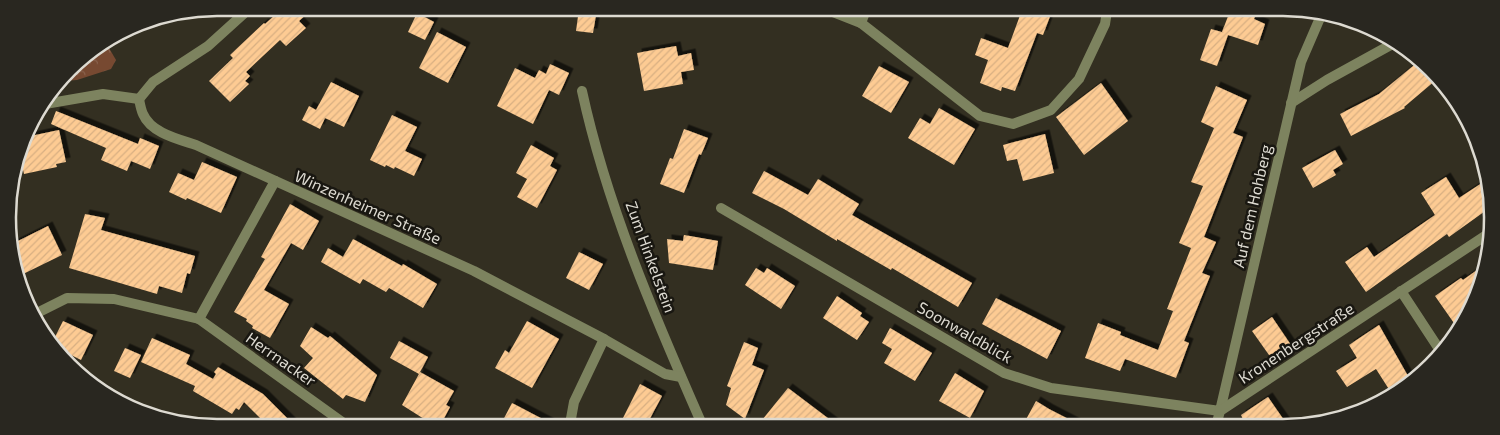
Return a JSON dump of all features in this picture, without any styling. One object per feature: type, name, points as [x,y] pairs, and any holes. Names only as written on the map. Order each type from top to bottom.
[{"type":"street","points":[[52,103],[103,94],[139,99],[153,82],[208,46],[241,16]]},
{"type":"street","points":[[843,16],[861,23],[980,116],[1013,124],[1051,110],[1079,79],[1105,24],[1106,16]]},
{"type":"street","points":[[861,23],[864,16]]},
{"type":"street","name":"Auf dem Hohberg","points":[[1220,410],[1301,62],[1320,20]]},
{"type":"street","points":[[1291,103],[1327,80],[1388,46]]},
{"type":"street","name":"Zum Hinkelstein","points":[[582,91],[591,131],[632,257],[681,377],[702,419]]},
{"type":"street","name":"Winzenheimer Straße","points":[[139,99],[142,114],[151,126],[474,271],[604,339],[665,374],[681,377]]},
{"type":"street","points":[[199,319],[275,181]]},
{"type":"street","name":"Soonwaldblick","points":[[721,208],[1004,373],[1051,388],[1220,410]]},
{"type":"street","name":"Kronenbergstraße","points":[[1220,410],[1482,238]]},
{"type":"street","points":[[1401,291],[1437,346]]},
{"type":"street","name":"Herrnacker","points":[[40,312],[67,298],[114,299],[199,319],[338,419]]},
{"type":"street","points":[[571,419],[574,402],[604,339]]},
{"type":"street","points":[[1218,419],[1220,410]]},
{"type":"green space","points":[[109,48],[116,60],[111,69],[70,80],[85,66]]},
{"type":"building","points":[[274,16],[304,16],[299,21],[306,28],[286,46],[280,40],[246,72],[250,76],[245,81],[249,84],[230,102],[209,81],[233,58],[230,55]]},
{"type":"building","points":[[416,16],[423,16],[434,22],[425,40],[408,32]]},
{"type":"building","points":[[578,16],[596,16],[593,33],[576,31]]},
{"type":"building","points":[[1020,16],[1050,16],[1043,35],[1037,33],[1015,91],[1002,87],[1001,91],[980,83],[988,60],[975,55],[981,38],[1008,48]]},
{"type":"building","points":[[1228,16],[1255,16],[1254,19],[1265,24],[1258,45],[1228,35],[1217,66],[1200,60],[1211,29],[1225,33],[1222,32]]},
{"type":"building","points":[[437,32],[466,47],[448,83],[419,68]]},
{"type":"building","points":[[676,46],[678,56],[691,53],[694,70],[681,72],[683,84],[644,91],[637,53]]},
{"type":"building","points":[[550,64],[569,73],[559,95],[549,90],[533,124],[497,106],[515,68],[535,78],[539,70],[546,74]]},
{"type":"building","points":[[1414,65],[1432,83],[1405,108],[1351,136],[1340,114],[1379,94]]},
{"type":"building","points":[[879,66],[909,82],[891,113],[862,96]]},
{"type":"building","points":[[331,82],[359,96],[344,127],[325,118],[320,129],[302,120],[309,106],[316,110]]},
{"type":"building","points":[[1101,83],[1128,121],[1084,155],[1056,117]]},
{"type":"building","points":[[1216,86],[1247,100],[1233,133],[1243,137],[1204,237],[1216,242],[1202,273],[1210,276],[1184,341],[1189,343],[1176,378],[1125,359],[1120,371],[1085,358],[1098,323],[1121,332],[1120,335],[1158,350],[1173,311],[1167,309],[1191,248],[1179,243],[1203,186],[1191,182],[1214,128],[1201,122]]},
{"type":"building","points":[[939,108],[975,129],[954,165],[908,138],[920,118],[930,124]]},
{"type":"building","points":[[56,111],[138,144],[140,138],[159,146],[150,169],[131,161],[127,171],[101,160],[106,148],[51,124]]},
{"type":"building","points":[[392,115],[417,127],[405,151],[422,159],[414,176],[395,167],[394,169],[386,165],[385,167],[370,160]]},
{"type":"building","points":[[684,129],[708,138],[701,155],[699,154],[684,193],[660,184],[670,158],[673,159]]},
{"type":"building","points":[[59,130],[66,162],[56,164],[57,167],[24,174],[22,170],[23,165],[34,135]]},
{"type":"building","points":[[1045,134],[1054,173],[1023,181],[1017,159],[1007,161],[1003,145]]},
{"type":"building","points":[[531,145],[554,158],[550,166],[557,170],[537,208],[517,197],[527,179],[516,173]]},
{"type":"building","points":[[1335,150],[1343,164],[1333,170],[1336,175],[1313,188],[1302,168]]},
{"type":"building","points":[[202,162],[237,177],[221,213],[169,192],[178,173],[194,180]]},
{"type":"building","points":[[764,171],[808,195],[818,179],[859,204],[852,215],[972,283],[958,307],[892,268],[891,270],[837,239],[837,241],[784,209],[752,193]]},
{"type":"building","points":[[1446,177],[1459,198],[1481,184],[1484,212],[1449,237],[1447,234],[1366,292],[1345,262],[1367,247],[1374,257],[1435,215],[1421,193]]},
{"type":"building","points":[[290,204],[319,221],[303,250],[291,243],[264,290],[289,304],[270,338],[252,328],[253,326],[246,321],[247,319],[234,312],[265,259],[261,257]]},
{"type":"building","points":[[85,214],[105,218],[101,230],[195,256],[190,274],[187,273],[182,293],[159,286],[157,294],[69,268]]},
{"type":"building","points":[[48,226],[62,255],[24,273],[18,241]]},
{"type":"building","points":[[684,235],[718,241],[713,270],[669,263],[667,239],[683,241]]},
{"type":"building","points":[[353,239],[402,266],[403,264],[437,284],[423,308],[389,288],[386,292],[363,279],[360,284],[321,262],[328,248],[343,257]]},
{"type":"building","points":[[579,252],[603,264],[589,290],[566,278]]},
{"type":"building","points":[[756,268],[764,273],[767,268],[795,286],[781,309],[745,285]]},
{"type":"building","points":[[1477,270],[1463,307],[1454,323],[1435,296],[1461,278],[1463,280]]},
{"type":"building","points":[[837,296],[862,313],[860,316],[869,322],[857,340],[823,318]]},
{"type":"building","points":[[996,298],[1061,331],[1047,359],[982,324]]},
{"type":"building","points":[[1272,317],[1293,348],[1274,362],[1252,331]]},
{"type":"building","points":[[63,321],[93,335],[81,360],[70,355],[55,336]]},
{"type":"building","points":[[527,321],[559,339],[532,388],[495,368],[505,350],[509,353]]},
{"type":"building","points":[[1379,325],[1407,375],[1388,389],[1376,369],[1347,387],[1336,371],[1357,358],[1349,345]]},
{"type":"building","points":[[311,327],[328,338],[330,336],[377,375],[365,402],[346,395],[343,399],[304,368],[313,358],[300,346]]},
{"type":"building","points":[[890,328],[932,353],[915,381],[884,363],[892,349],[882,343]]},
{"type":"building","points":[[152,338],[190,355],[186,364],[213,379],[216,374],[214,372],[218,367],[263,394],[288,419],[261,419],[244,402],[239,410],[236,408],[232,414],[193,391],[195,386],[141,362]]},
{"type":"building","points":[[399,341],[428,357],[419,374],[390,358]]},
{"type":"building","points":[[744,342],[758,348],[752,365],[764,370],[745,419],[726,405],[731,388],[727,386]]},
{"type":"building","points":[[125,348],[141,355],[130,378],[114,371]]},
{"type":"building","points":[[420,372],[454,391],[446,405],[450,407],[444,419],[424,419],[402,405]]},
{"type":"building","points":[[955,373],[984,391],[970,418],[939,401]]},
{"type":"building","points":[[640,384],[662,396],[650,419],[622,419]]},
{"type":"building","points":[[788,388],[829,419],[763,419]]},
{"type":"building","points":[[1268,397],[1283,419],[1243,419],[1241,415]]},
{"type":"building","points":[[1036,401],[1068,419],[1026,419]]},
{"type":"building","points":[[512,403],[542,419],[504,419]]}]
